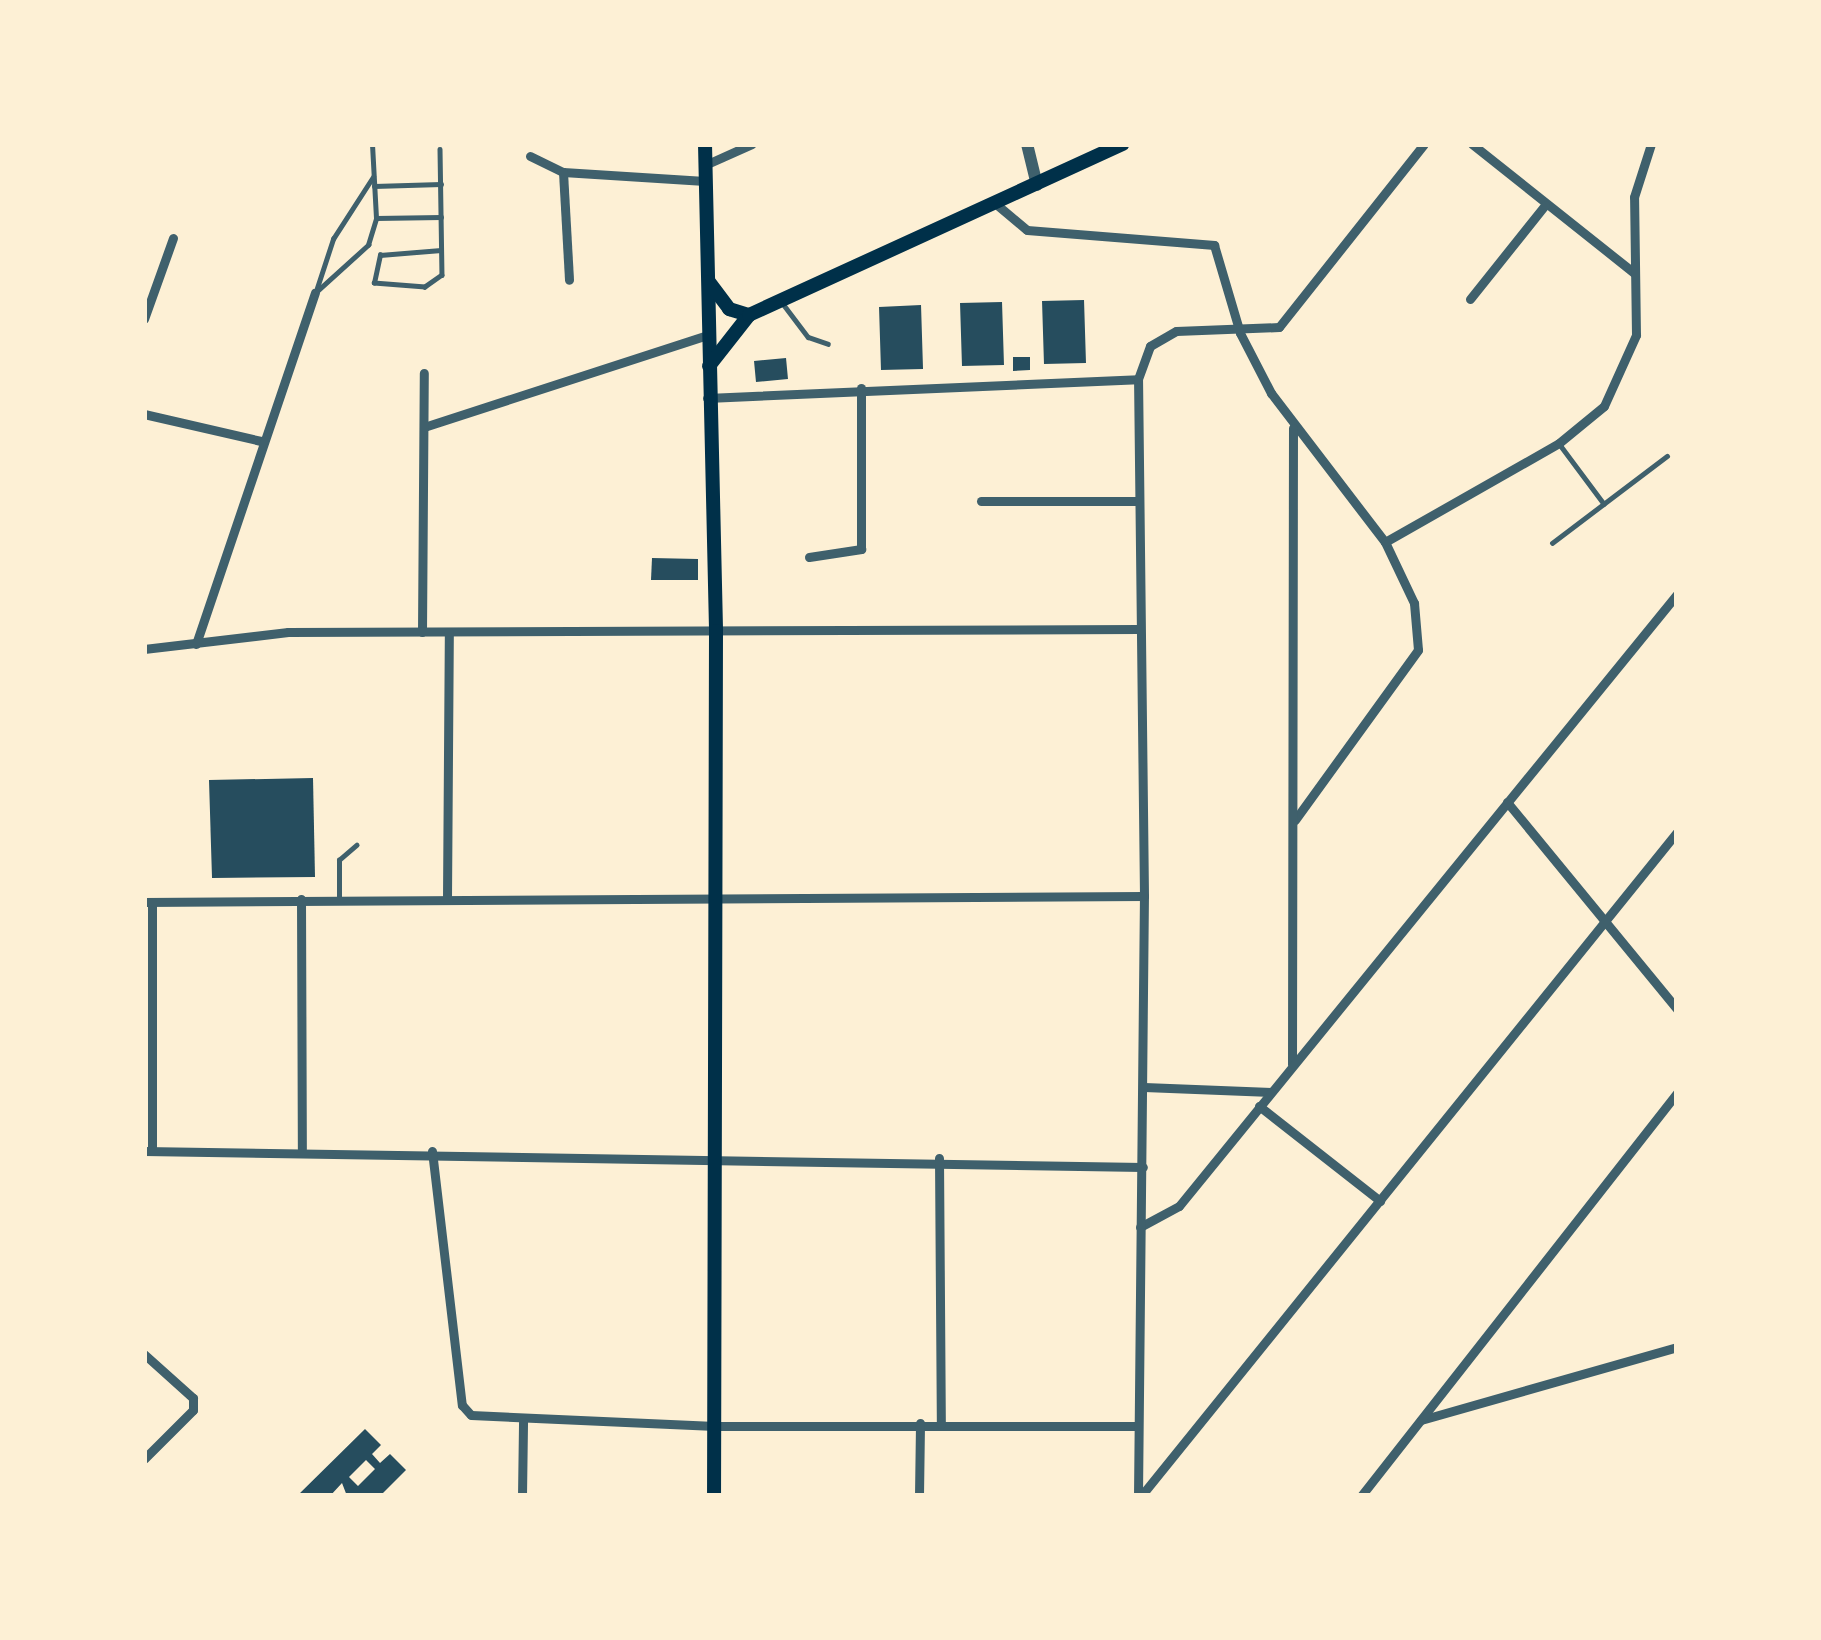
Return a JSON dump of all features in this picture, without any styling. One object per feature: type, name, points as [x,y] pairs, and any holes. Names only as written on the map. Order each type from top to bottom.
[{"type":"main road","points":[[705,144],[707,398],[716,631],[710,1157],[714,1496]]},
{"type":"main road","points":[[707,370],[749,315],[1123,144]]},
{"type":"main road","points":[[706,275],[721,302],[749,315]]},
{"type":"street","points":[[530,156],[563,172],[705,173],[752,144]]},
{"type":"street","points":[[1027,144],[1037,185]]},
{"type":"street","points":[[1139,1496],[1144,896],[1138,379],[1162,337],[1192,327],[1269,331],[1289,318],[1424,144]]},
{"type":"street","points":[[1472,144],[1634,273]]},
{"type":"street","points":[[1385,542],[1559,443],[1604,406],[1628,365],[1638,310],[1634,197],[1651,144]]},
{"type":"street","points":[[563,172],[569,280]]},
{"type":"street","points":[[996,205],[1027,230],[1214,245],[1240,333],[1293,428],[1385,542],[1414,603],[1418,650],[1295,820]]},
{"type":"street","points":[[1470,299],[1545,205]]},
{"type":"street","points":[[144,319],[172,238]]},
{"type":"street","points":[[196,644],[261,441],[315,293]]},
{"type":"street","points":[[424,427],[706,335]]},
{"type":"street","points":[[422,632],[424,373]]},
{"type":"street","points":[[707,398],[1138,379]]},
{"type":"street","points":[[809,557],[861,549],[861,388]]},
{"type":"street","points":[[144,414],[261,441]]},
{"type":"street","points":[[1292,1067],[1293,428]]},
{"type":"street","points":[[981,501],[1138,501]]},
{"type":"street","points":[[1139,1227],[1179,1206],[1677,594]]},
{"type":"street","points":[[144,649],[288,632],[1139,629]]},
{"type":"street","points":[[447,898],[449,632]]},
{"type":"street","points":[[1507,802],[1677,1009]]},
{"type":"street","points":[[1139,1496],[1677,832]]},
{"type":"street","points":[[1143,1167],[939,1158],[302,1148],[148,1151],[148,902],[1144,896]]},
{"type":"street","points":[[302,899],[302,1148]]},
{"type":"street","points":[[1144,1087],[1271,1092]]},
{"type":"street","points":[[1361,1496],[1677,1093]]},
{"type":"street","points":[[1259,1106],[1380,1202]]},
{"type":"street","points":[[432,1151],[462,1406],[471,1415],[523,1422],[715,1426],[1137,1426]]},
{"type":"street","points":[[939,1158],[940,1424]]},
{"type":"street","points":[[1421,1420],[1677,1347]]},
{"type":"street","points":[[144,1354],[193,1398],[193,1410],[144,1459]]},
{"type":"street","points":[[523,1422],[523,1496]]},
{"type":"street","points":[[920,1423],[920,1496]]},
{"type":"lane","points":[[315,293],[368,245],[376,218],[372,144]]},
{"type":"lane","points":[[440,149],[442,274],[432,286],[374,283],[380,255],[441,250]]},
{"type":"lane","points":[[315,293],[333,239],[373,177]]},
{"type":"lane","points":[[374,186],[440,184]]},
{"type":"lane","points":[[376,218],[441,218]]},
{"type":"lane","points":[[781,300],[808,337],[828,344]]},
{"type":"lane","points":[[1559,443],[1604,504]]},
{"type":"lane","points":[[1552,543],[1667,456]]},
{"type":"lane","points":[[339,899],[339,860],[356,844]]},
{"type":"building","points":[[1084,300],[1086,363],[1044,364],[1042,301]]},
{"type":"building","points":[[1002,302],[1004,365],[962,366],[960,303]]},
{"type":"building","points":[[921,305],[923,369],[881,370],[879,307]]},
{"type":"building","points":[[1013,357],[1030,357],[1030,370],[1013,371]]},
{"type":"building","points":[[786,358],[788,379],[756,382],[754,361]]},
{"type":"building","points":[[652,558],[698,559],[698,580],[651,580]]},
{"type":"building","points":[[313,778],[315,877],[212,878],[209,780]]},
{"type":"building","points":[[365,1429],[381,1445],[372,1454],[380,1463],[390,1454],[406,1470],[380,1496],[347,1496],[342,1483],[330,1496],[297,1496]],"holes":[[[366,1460],[375,1469],[358,1486],[349,1477]]]}]
